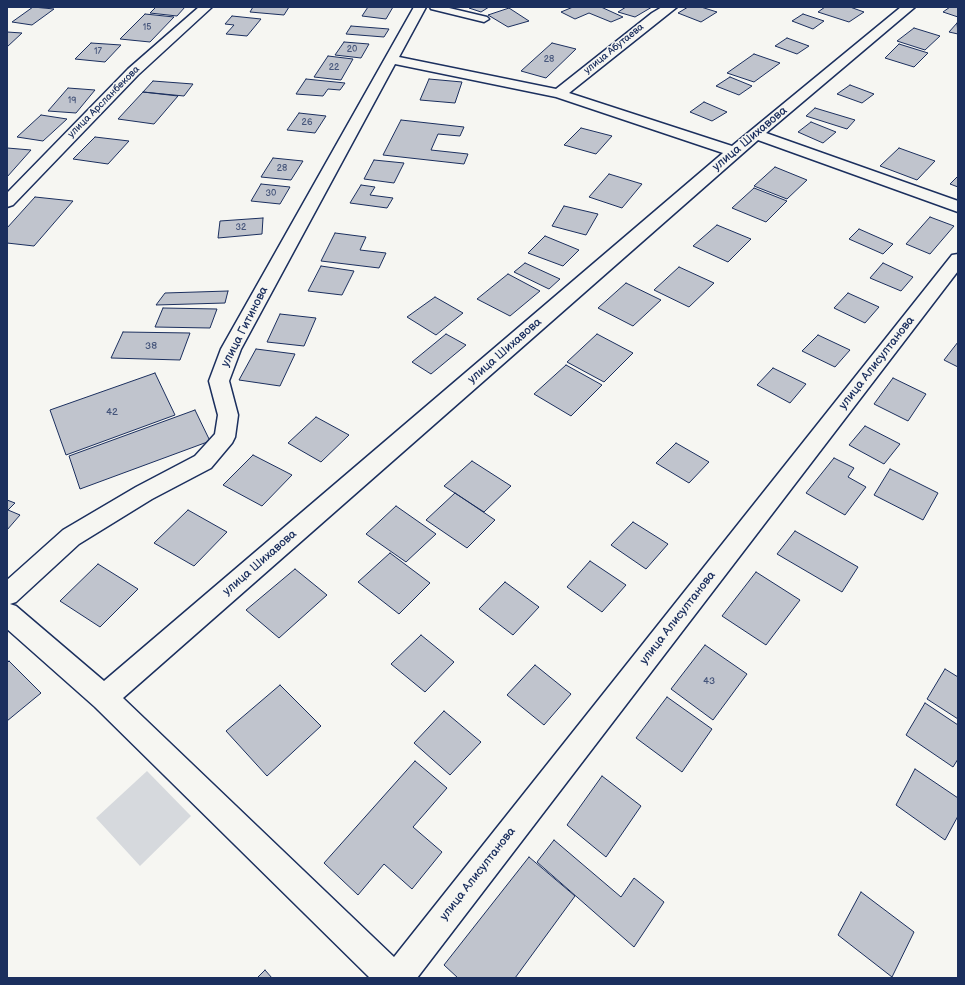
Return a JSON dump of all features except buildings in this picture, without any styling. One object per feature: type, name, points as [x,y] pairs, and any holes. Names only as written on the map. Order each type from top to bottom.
[{"type":"street","name":"улица Арсланбекова","points":[[7,202],[133,72],[206,7]]},
{"type":"street","name":"улица Гитинова","points":[[7,595],[71,537],[144,493],[203,462],[225,437],[228,415],[219,381],[231,350],[420,7]]},
{"type":"street","name":"улица Абутаева","points":[[559,94],[656,16],[671,7]]},
{"type":"street","name":"улица Шихавова","points":[[104,698],[734,152],[909,7]]},
{"type":"street","points":[[391,58],[559,94],[734,152]]},
{"type":"street","points":[[755,134],[958,207]]},
{"type":"street","name":"улица Алисултанова","points":[[397,978],[958,258]]},
{"type":"street","points":[[7,614],[104,698],[393,978]]},
{"type":"lane","points":[[434,7],[484,19]]},
{"type":"shaded area","points":[[147,771],[191,816],[140,866],[96,818]]}]
